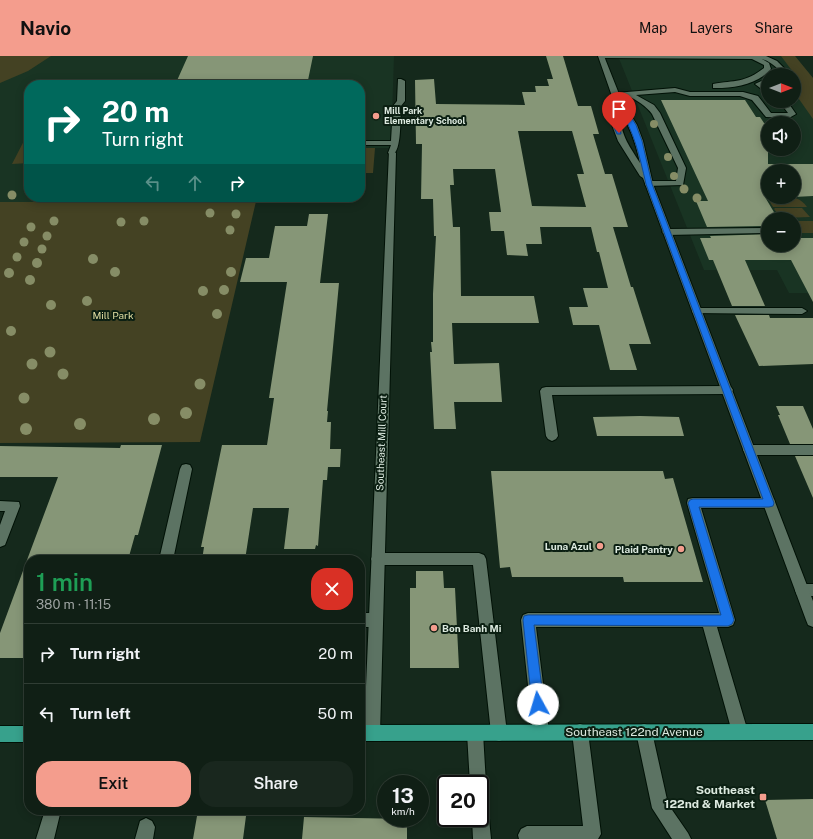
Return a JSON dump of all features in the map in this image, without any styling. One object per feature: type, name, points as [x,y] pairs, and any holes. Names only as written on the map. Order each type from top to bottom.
[{"type":"main road","name":"Southeast 122nd Avenue","points":[[366,733],[813,732]]},
{"type":"main road","points":[[0,734],[24,734]]},
{"type":"street","points":[[780,68],[772,59],[748,57],[601,56],[616,97],[633,125],[639,141],[649,184],[769,503],[807,590],[813,620]]},
{"type":"street","points":[[616,97],[675,90],[684,87],[740,85],[761,75],[768,69],[767,64],[748,57]]},
{"type":"street","name":"Southeast Mill Court","points":[[366,733],[376,620],[392,153],[395,143],[397,106],[401,101],[401,81]]},
{"type":"street","points":[[675,90],[690,94],[750,96],[761,105]]},
{"type":"street","points":[[630,95],[651,107],[656,113],[682,168],[680,183],[649,184]]},
{"type":"street","points":[[616,97],[616,125],[622,141],[649,184]]},
{"type":"street","points":[[763,108],[769,115],[789,116],[792,114],[788,108]]},
{"type":"street","points":[[365,143],[395,143]]},
{"type":"street","points":[[667,232],[761,231]]},
{"type":"street","points":[[697,311],[802,311]]},
{"type":"street","points":[[552,436],[546,391],[727,390]]},
{"type":"street","points":[[749,450],[813,450]]},
{"type":"street","points":[[167,555],[186,469]]},
{"type":"street","points":[[541,732],[528,620],[728,620],[693,503],[769,503]]},
{"type":"street","points":[[0,506],[14,506],[0,541]]},
{"type":"street","points":[[378,559],[479,559],[499,733]]},
{"type":"street","points":[[365,620],[376,620]]},
{"type":"street","points":[[708,620],[740,732]]},
{"type":"street","points":[[528,839],[527,835],[592,834],[580,732]]},
{"type":"street","points":[[644,732],[660,808],[682,839]]},
{"type":"street","points":[[474,733],[477,775]]},
{"type":"street","points":[[45,839],[52,815]]},
{"type":"street","points":[[481,827],[482,839]]},
{"type":"shaded area","name":"Mill Park Elementary School","points":[[0,56],[394,56],[391,148],[365,148],[365,80],[24,80],[24,202],[0,202]]},
{"type":"shaded area","points":[[618,56],[795,56],[813,78],[813,293],[789,293],[777,270],[704,270]]},
{"type":"green space","points":[[0,56],[51,56],[28,71],[0,83]]},
{"type":"green space","points":[[781,56],[795,56],[813,78],[813,119],[801,102],[801,68],[790,68]]},
{"type":"green space","points":[[24,141],[24,163],[12,164]]},
{"type":"green space","points":[[365,148],[375,148],[373,173],[365,173]]},
{"type":"green space","name":"Mill Park","points":[[0,202],[256,202],[200,442],[0,443]]},
{"type":"green space","points":[[801,202],[807,207],[773,207],[771,204],[801,204]]},
{"type":"green space","points":[[802,208],[810,217],[801,217],[801,212],[776,212],[774,209]]},
{"type":"green space","points":[[801,221],[813,221],[813,233],[801,233]]},
{"type":"building","points":[[188,56],[313,56],[308,80],[177,80]]},
{"type":"building","points":[[546,56],[563,56],[578,106],[591,106],[599,134],[593,134],[605,174],[612,174],[628,227],[613,227],[631,287],[633,287],[651,344],[629,344],[637,370],[610,370],[599,325],[573,325],[569,307],[588,307],[583,288],[608,288],[591,227],[540,227],[542,244],[526,244],[528,256],[507,255],[504,231],[491,231],[489,212],[501,212],[495,169],[453,169],[454,185],[450,185],[453,227],[460,227],[461,296],[534,296],[539,323],[452,323],[454,364],[499,363],[502,402],[454,402],[456,429],[434,429],[430,352],[432,352],[431,342],[433,342],[433,294],[436,236],[434,236],[433,199],[421,199],[422,144],[416,144],[415,80],[434,79],[436,104],[525,105],[522,92],[536,92],[535,86],[549,86],[547,79],[553,79]],"holes":[[[518,131],[572,131],[584,174],[577,174],[586,207],[532,206]]]},
{"type":"building","points":[[661,100],[745,100],[756,117],[761,118],[761,156],[768,156],[768,164],[761,164],[761,204],[769,204],[774,212],[761,212],[761,226],[707,227],[696,201],[708,201]]},
{"type":"building","points":[[801,164],[813,164],[813,196],[801,197]]},
{"type":"building","points":[[309,214],[328,214],[320,283],[339,283],[327,422],[331,422],[330,449],[341,449],[340,467],[328,467],[327,480],[323,480],[318,546],[316,545],[315,549],[284,549],[289,508],[253,508],[246,555],[203,555],[204,547],[201,547],[222,445],[267,445],[274,398],[269,398],[287,282],[240,282],[246,258],[269,258],[275,226],[307,226]]},
{"type":"building","points":[[761,234],[761,252],[801,252],[801,238],[813,238],[813,302],[791,260],[745,260],[765,306],[732,306],[713,260],[709,260],[700,238],[711,238],[710,236]]},
{"type":"building","points":[[735,315],[769,315],[770,318],[813,318],[813,364],[759,366]]},
{"type":"building","points":[[776,406],[803,406],[813,429],[813,444],[790,444],[778,415],[780,415]]},
{"type":"building","points":[[593,417],[679,417],[684,436],[597,436]]},
{"type":"building","points":[[121,445],[162,445],[138,535],[135,535],[129,555],[29,555],[58,477],[0,477],[0,446],[120,448]]},
{"type":"building","points":[[795,456],[813,456],[813,498]]},
{"type":"building","points":[[491,471],[663,471],[665,479],[673,478],[703,582],[624,582],[623,577],[512,577],[510,567],[500,568]]},
{"type":"building","points":[[24,568],[24,658],[0,658],[0,633]]},
{"type":"building","name":"Bon Banh Mi","points":[[416,571],[443,571],[444,588],[455,588],[459,668],[410,668],[410,588],[416,588]]},
{"type":"building","points":[[813,799],[813,839],[777,839],[765,800]]},
{"type":"building","points":[[197,816],[246,816],[243,839],[193,839]]},
{"type":"building","points":[[304,817],[377,818],[377,827],[407,827],[407,839],[302,839]]},
{"type":"place","name":"Mill Park Elementary School","points":[[376,116]]},
{"type":"place","name":"Luna Azul","points":[[600,546]]},
{"type":"place","name":"Plaid Pantry","points":[[681,549]]},
{"type":"place","name":"Bon Banh Mi","points":[[434,628]]},
{"type":"place","name":"Southeast 122nd & Market","points":[[763,797]]},
{"type":"route","points":[[538,704],[528,620],[728,620],[693,503],[769,503],[649,184],[639,141],[633,125],[617,99],[616,125],[619,133]]}]
